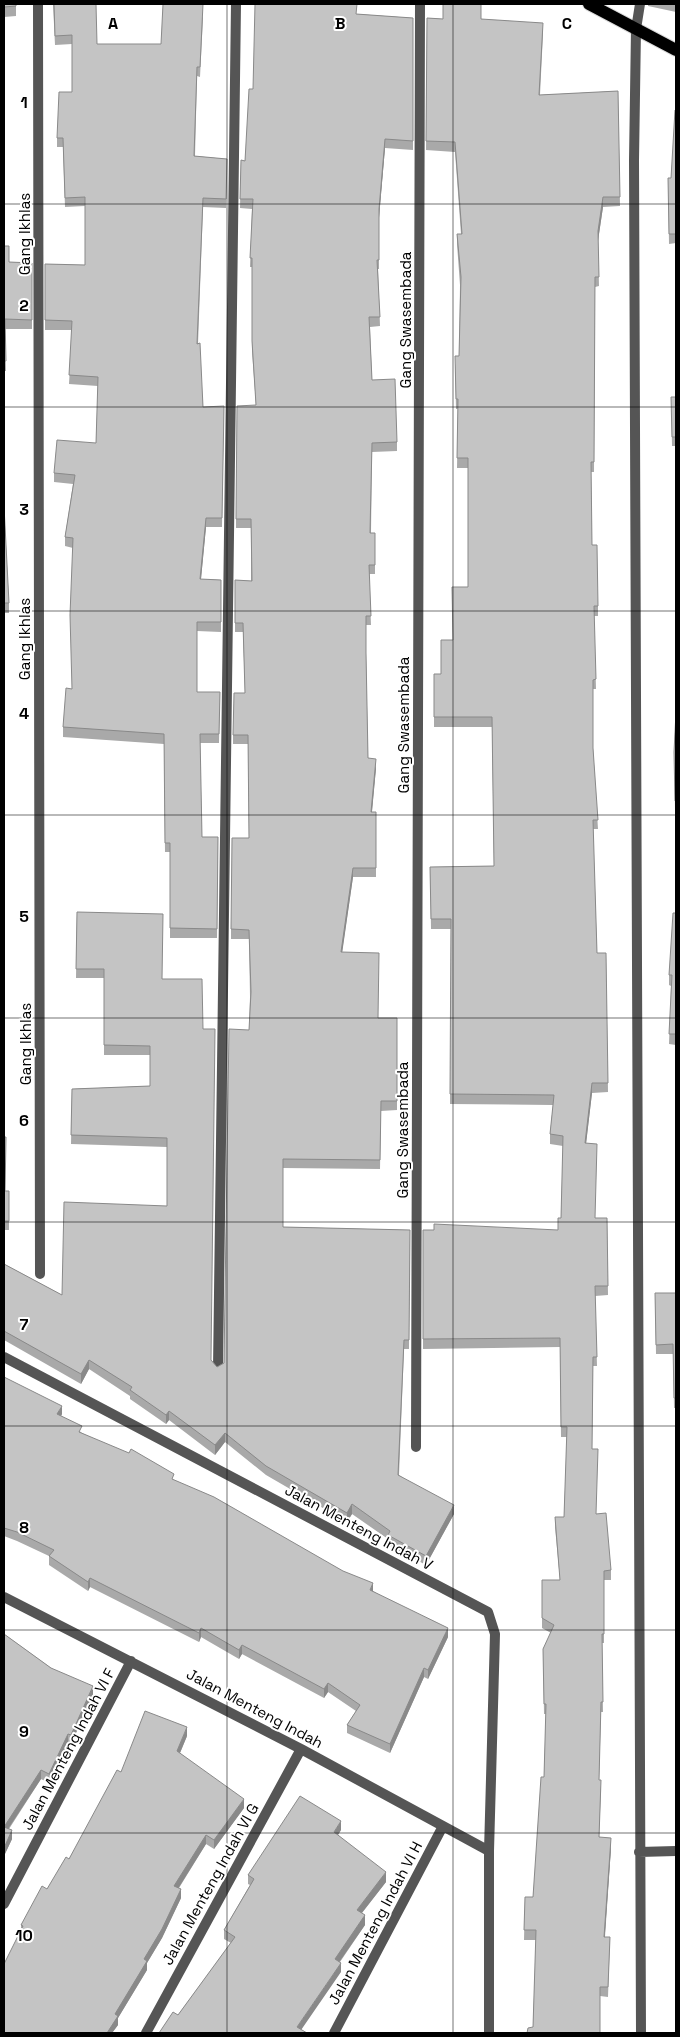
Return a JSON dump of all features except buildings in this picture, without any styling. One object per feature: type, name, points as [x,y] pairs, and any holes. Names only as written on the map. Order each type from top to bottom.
[{"type":"main road","points":[[589,4],[676,50]]},
{"type":"street","name":"Gang Ikhlas","points":[[38,4],[40,1274]]},
{"type":"street","points":[[218,1369],[236,4]]},
{"type":"street","name":"Gang Swasembada","points":[[416,1447],[420,4]]},
{"type":"street","points":[[640,4],[636,29],[634,190],[641,2033]]},
{"type":"street","name":"Jalan Menteng Indah V","points":[[4,1357],[488,1612],[495,1634],[489,1851],[489,2033]]},
{"type":"street","name":"Jalan Menteng Indah","points":[[4,1596],[301,1749],[489,1851]]},
{"type":"street","name":"Jalan Menteng Indah VI F","points":[[4,1904],[131,1661]]},
{"type":"street","name":"Jalan Menteng Indah VI G","points":[[146,2033],[301,1749]]},
{"type":"street","name":"Jalan Menteng Indah VI H","points":[[334,2033],[443,1826]]},
{"type":"street","points":[[639,1852],[676,1850]]}]
